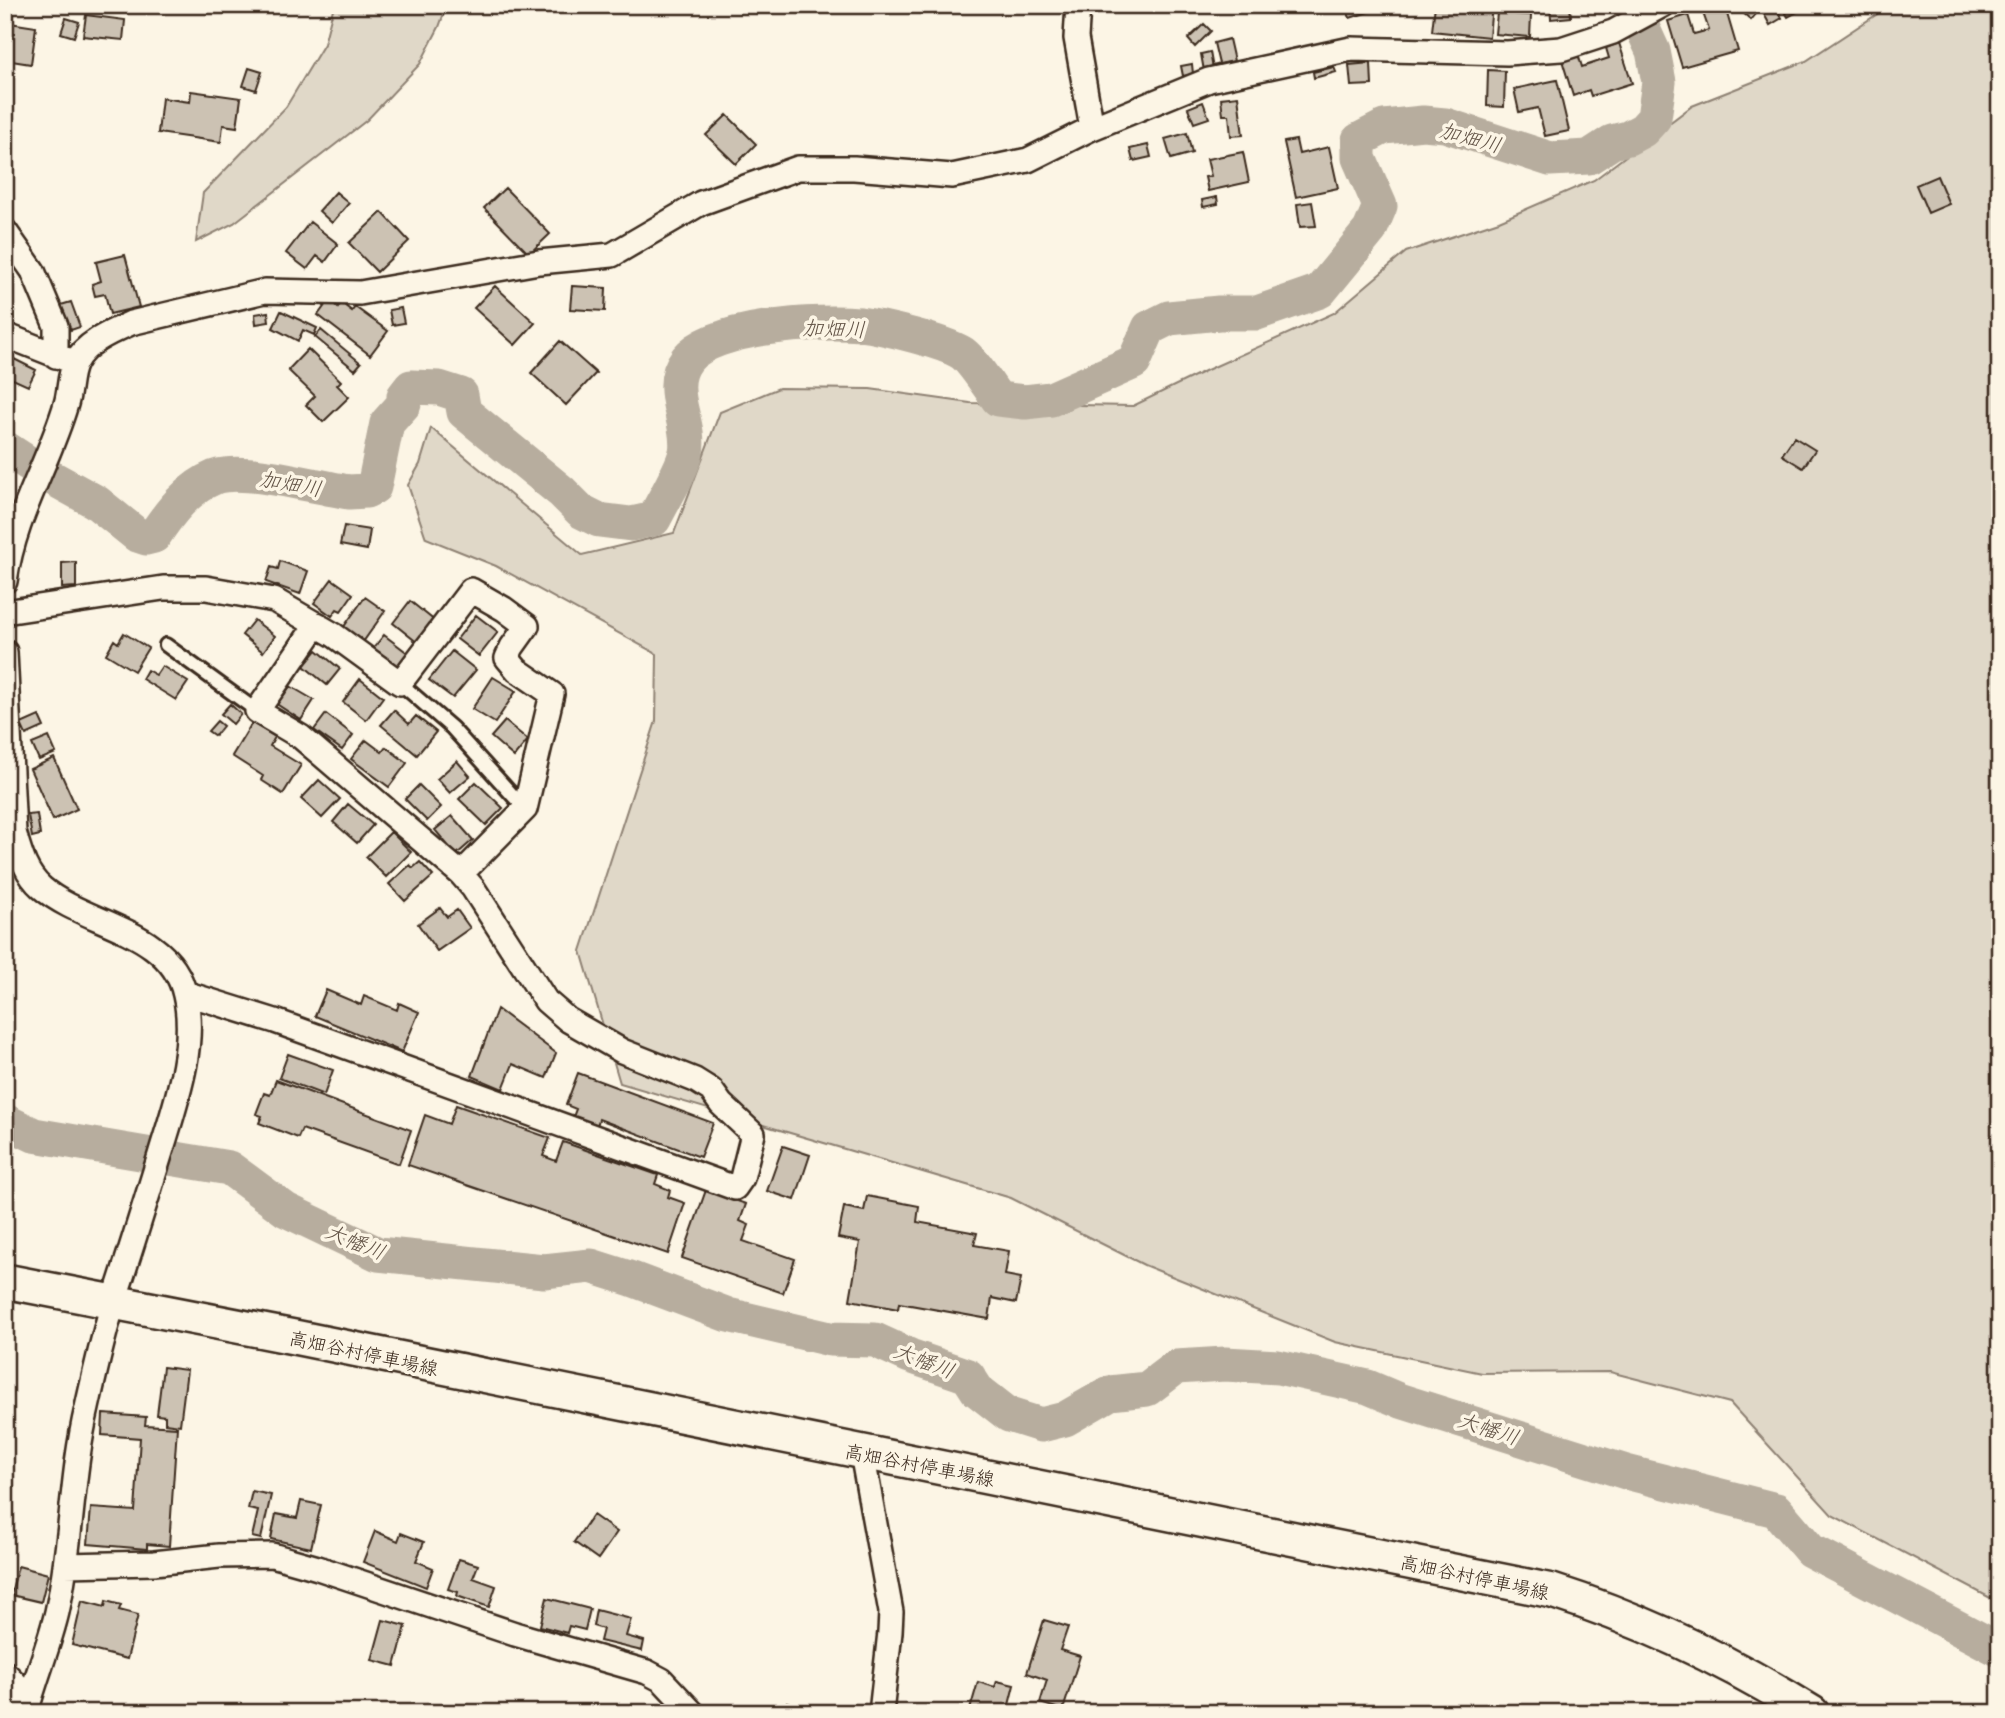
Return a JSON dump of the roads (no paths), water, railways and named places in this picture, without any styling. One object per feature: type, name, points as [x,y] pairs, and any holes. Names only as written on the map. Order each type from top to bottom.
[{"type":"main road","name":"高畑谷村停車場線","points":[[5,1281],[1552,1591],[1609,1609],[1676,1638],[1812,1713]]},
{"type":"street","points":[[1078,5],[1076,38],[1092,128]]},
{"type":"street","points":[[5,335],[66,359],[85,350],[112,331],[131,323],[265,290],[360,293],[539,262],[612,255],[701,203],[798,168],[854,168],[952,176],[1028,160],[1092,128],[1209,80],[1351,49],[1507,53],[1561,50],[1612,32],[1662,5]]},
{"type":"street","points":[[5,231],[33,271],[56,326],[66,359],[66,404],[26,501],[8,559],[5,581]]},
{"type":"street","points":[[5,612],[163,588],[206,588],[274,600],[317,624],[400,683],[471,590],[527,626],[507,658],[517,670],[552,694],[525,809],[461,874]]},
{"type":"street","points":[[185,993],[275,1021],[735,1188],[742,1178],[753,1134],[721,1104],[711,1090],[695,1080],[622,1051],[568,1020],[546,1001],[473,888],[461,874],[301,737],[257,711],[317,624]]},
{"type":"street","points":[[5,652],[14,832],[22,860],[41,888],[73,907],[135,935],[153,947],[171,965],[185,993],[189,1029],[173,1111],[130,1257],[113,1303],[86,1411],[57,1612],[27,1712]]},
{"type":"street","points":[[862,1452],[891,1612],[881,1713]]},
{"type":"street","points":[[65,1565],[154,1563],[219,1556],[272,1555],[514,1634],[647,1672],[662,1680],[693,1713]]},
{"type":"street","points":[[5,1673],[18,1686],[27,1712]]},
{"type":"lane","points":[[166,645],[257,711]]},
{"type":"lane","points":[[400,683],[452,728],[525,809]]},
{"type":"waterway","name":"加畑川","points":[[5,448],[96,502],[137,535],[146,538],[154,536],[188,494],[215,477],[244,474],[262,476],[349,492],[366,491],[374,487],[387,423],[404,404],[404,396],[411,387],[439,388],[461,395],[464,412],[562,492],[581,511],[599,520],[631,524],[654,519],[677,476],[686,452],[687,441],[678,382],[687,359],[700,348],[742,332],[768,328],[819,323],[860,324],[897,331],[953,348],[962,353],[976,368],[998,399],[1025,402],[1051,399],[1134,362],[1149,328],[1169,318],[1219,313],[1257,313],[1320,291],[1370,230],[1380,206],[1359,158],[1359,140],[1384,127],[1423,123],[1445,125],[1550,159],[1589,157],[1612,142],[1643,130],[1654,118],[1659,82],[1653,51],[1632,5]]},
{"type":"waterway","name":"大幡川","points":[[5,1121],[34,1135],[229,1168],[286,1210],[378,1254],[544,1271],[591,1266],[728,1315],[830,1339],[875,1340],[910,1356],[968,1376],[977,1390],[1009,1415],[1041,1425],[1065,1419],[1110,1393],[1147,1389],[1176,1367],[1225,1364],[1278,1367],[1368,1387],[1401,1401],[1626,1472],[1776,1510],[1810,1550],[2000,1650]]}]
